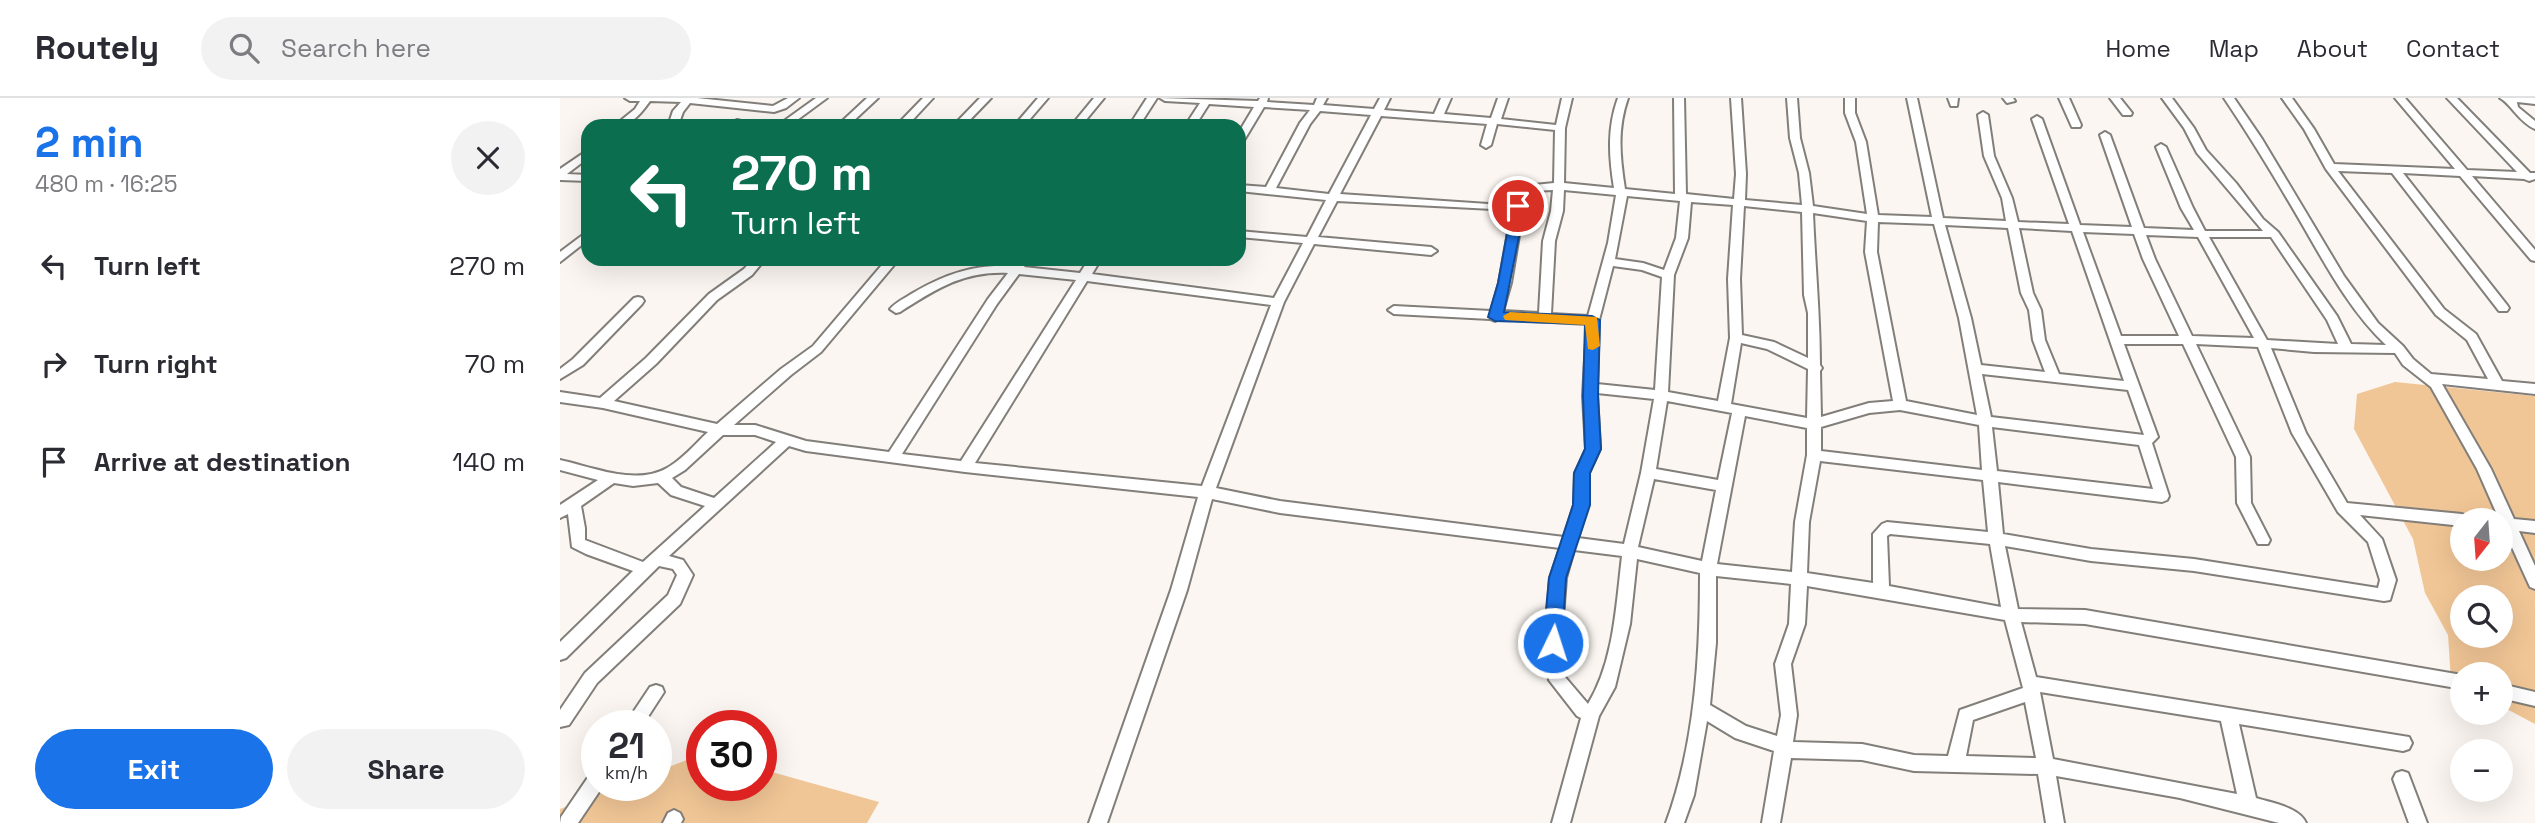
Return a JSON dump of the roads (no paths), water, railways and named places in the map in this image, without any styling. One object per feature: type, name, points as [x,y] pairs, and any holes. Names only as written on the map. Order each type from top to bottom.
[{"type":"street","points":[[630,98],[682,99],[774,108],[794,98]]},
{"type":"street","points":[[736,106],[745,98]]},
{"type":"street","points":[[792,119],[822,98]]},
{"type":"street","points":[[850,119],[873,98]]},
{"type":"street","points":[[908,119],[928,98]]},
{"type":"street","points":[[965,119],[986,98]]},
{"type":"street","points":[[1025,119],[1043,98]]},
{"type":"street","points":[[1082,119],[1099,98]]},
{"type":"street","points":[[1138,119],[1152,98]]},
{"type":"street","points":[[1165,98],[1319,103],[1377,113],[1560,128]]},
{"type":"street","points":[[1098,823],[1179,590],[1207,492],[1278,302],[1308,240],[1385,98]]},
{"type":"street","points":[[1438,117],[1446,98]]},
{"type":"street","points":[[1486,145],[1503,98]]},
{"type":"street","points":[[1545,316],[1549,241],[1557,211],[1559,186],[1560,128],[1567,98]]},
{"type":"street","points":[[1591,714],[1583,710],[1557,680],[1553,643],[1558,578],[1581,505],[1582,473],[1593,449],[1592,320],[1608,262],[1621,193],[1616,146],[1623,98]]},
{"type":"street","points":[[1679,98],[1680,185],[1681,195],[1686,200]]},
{"type":"street","points":[[1724,407],[1736,338],[1734,279],[1740,203],[1736,98]]},
{"type":"street","points":[[1771,823],[1789,715],[1783,664],[1797,624],[1802,522],[1814,455],[1816,369],[1807,209],[1804,173],[1795,138],[1792,98]]},
{"type":"street","points":[[1850,98],[1850,113],[1861,142],[1873,218],[1871,252],[1900,405]]},
{"type":"street","points":[[1912,98],[1938,220],[1965,318],[1985,421],[1996,539],[2011,615],[2031,688],[2055,823]]},
{"type":"street","points":[[2064,98],[2076,125]]},
{"type":"street","points":[[2115,98],[2127,113]]},
{"type":"street","points":[[2167,98],[2189,128],[2201,151],[2232,185],[2259,221],[2274,234],[2333,320],[2346,348]]},
{"type":"street","points":[[2229,98],[2257,139],[2339,277],[2374,326],[2399,349],[2408,362],[2432,378],[2484,469],[2499,508]]},
{"type":"street","points":[[2287,98],[2330,166],[2440,313],[2472,337],[2498,385]]},
{"type":"street","points":[[2400,98],[2535,257]]},
{"type":"street","points":[[2452,98],[2531,176],[2535,185]]},
{"type":"street","points":[[2501,98],[2535,101]]},
{"type":"street","points":[[2510,98],[2514,108],[2535,126]]},
{"type":"street","points":[[628,119],[638,111],[646,99]]},
{"type":"street","points":[[675,119],[682,99]]},
{"type":"street","points":[[1195,119],[1208,99]]},
{"type":"street","points":[[1246,129],[1263,101]]},
{"type":"street","points":[[1270,190],[1305,122],[1319,103]]},
{"type":"street","points":[[1983,115],[1989,156],[2007,198],[2027,293],[2035,310],[2039,340],[2053,376]]},
{"type":"street","points":[[1591,388],[1661,395],[1814,424],[1869,408],[1900,405],[1985,421],[2145,440],[2151,437],[2037,119]]},
{"type":"street","points":[[2105,135],[2137,229],[2243,457],[2244,503],[2263,540]]},
{"type":"street","points":[[1881,593],[1880,534],[1887,528],[1996,539],[2091,555],[2194,565],[2384,595],[2388,580],[2375,539],[2343,508],[2299,433],[2262,342],[2187,208],[2161,147]]},
{"type":"street","points":[[560,176],[581,159]]},
{"type":"street","points":[[2330,166],[2531,176]]},
{"type":"street","points":[[2395,170],[2503,309]]},
{"type":"street","points":[[560,176],[581,178]]},
{"type":"street","points":[[1495,317],[1505,283],[1518,206],[1528,188],[1559,186],[1686,200],[1807,209],[1873,218],[2203,234],[2274,234]]},
{"type":"street","points":[[1246,188],[1487,208],[1518,206]]},
{"type":"street","points":[[1561,823],[1591,714],[1607,687],[1622,624],[1630,551],[1648,473],[1661,395],[1668,275],[1682,239],[1686,200]]},
{"type":"street","points":[[1246,235],[1431,251]]},
{"type":"street","points":[[560,258],[581,240]]},
{"type":"street","points":[[1608,262],[1643,267],[1668,275]]},
{"type":"street","points":[[603,403],[651,361],[713,297],[753,266]]},
{"type":"street","points":[[560,465],[613,477],[643,480],[673,472],[786,372],[817,349],[887,266]]},
{"type":"street","points":[[896,309],[937,284],[964,273],[1008,266]]},
{"type":"street","points":[[893,457],[992,302],[1019,266]]},
{"type":"street","points":[[1030,266],[1083,277],[1278,302]]},
{"type":"street","points":[[965,467],[1090,266]]},
{"type":"street","points":[[560,375],[578,362],[638,301]]},
{"type":"street","points":[[1394,310],[1592,320]]},
{"type":"street","points":[[1736,338],[1770,345],[1816,369]]},
{"type":"street","points":[[2118,340],[2262,342],[2314,348],[2399,349]]},
{"type":"street","points":[[1975,369],[2131,386]]},
{"type":"street","points":[[2432,378],[2535,389]]},
{"type":"street","points":[[563,401],[603,403],[720,430],[755,430],[806,446],[965,467],[1207,492],[1280,508],[1630,551],[1708,569],[1831,582],[2011,615],[2085,617],[2450,680]]},
{"type":"street","points":[[1675,823],[1685,795],[1701,709],[1708,643],[1708,569],[1739,410]]},
{"type":"street","points":[[1814,455],[2162,496],[2145,440]]},
{"type":"street","points":[[560,653],[651,564],[785,441]]},
{"type":"street","points":[[1648,473],[1724,486]]},
{"type":"street","points":[[563,720],[591,678],[674,599],[685,575],[678,564],[651,564],[615,557],[585,549],[577,542],[578,528],[566,508],[613,477]]},
{"type":"street","points":[[661,477],[676,491],[716,504]]},
{"type":"street","points":[[2343,508],[2450,519]]},
{"type":"street","points":[[2513,525],[2535,527]]},
{"type":"street","points":[[2513,540],[2535,583]]},
{"type":"street","points":[[1955,764],[1966,715],[2031,688],[2228,715],[2403,743]]},
{"type":"street","points":[[643,710],[656,692]]},
{"type":"street","points":[[2513,694],[2535,699]]},
{"type":"street","points":[[1701,709],[1741,732],[1782,748],[1862,752],[1914,763],[2046,766],[2249,806],[2285,815],[2297,823]]},
{"type":"street","points":[[2228,715],[2249,806]]},
{"type":"street","points":[[2402,779],[2418,823]]},
{"type":"street","points":[[567,823],[582,801]]}]
